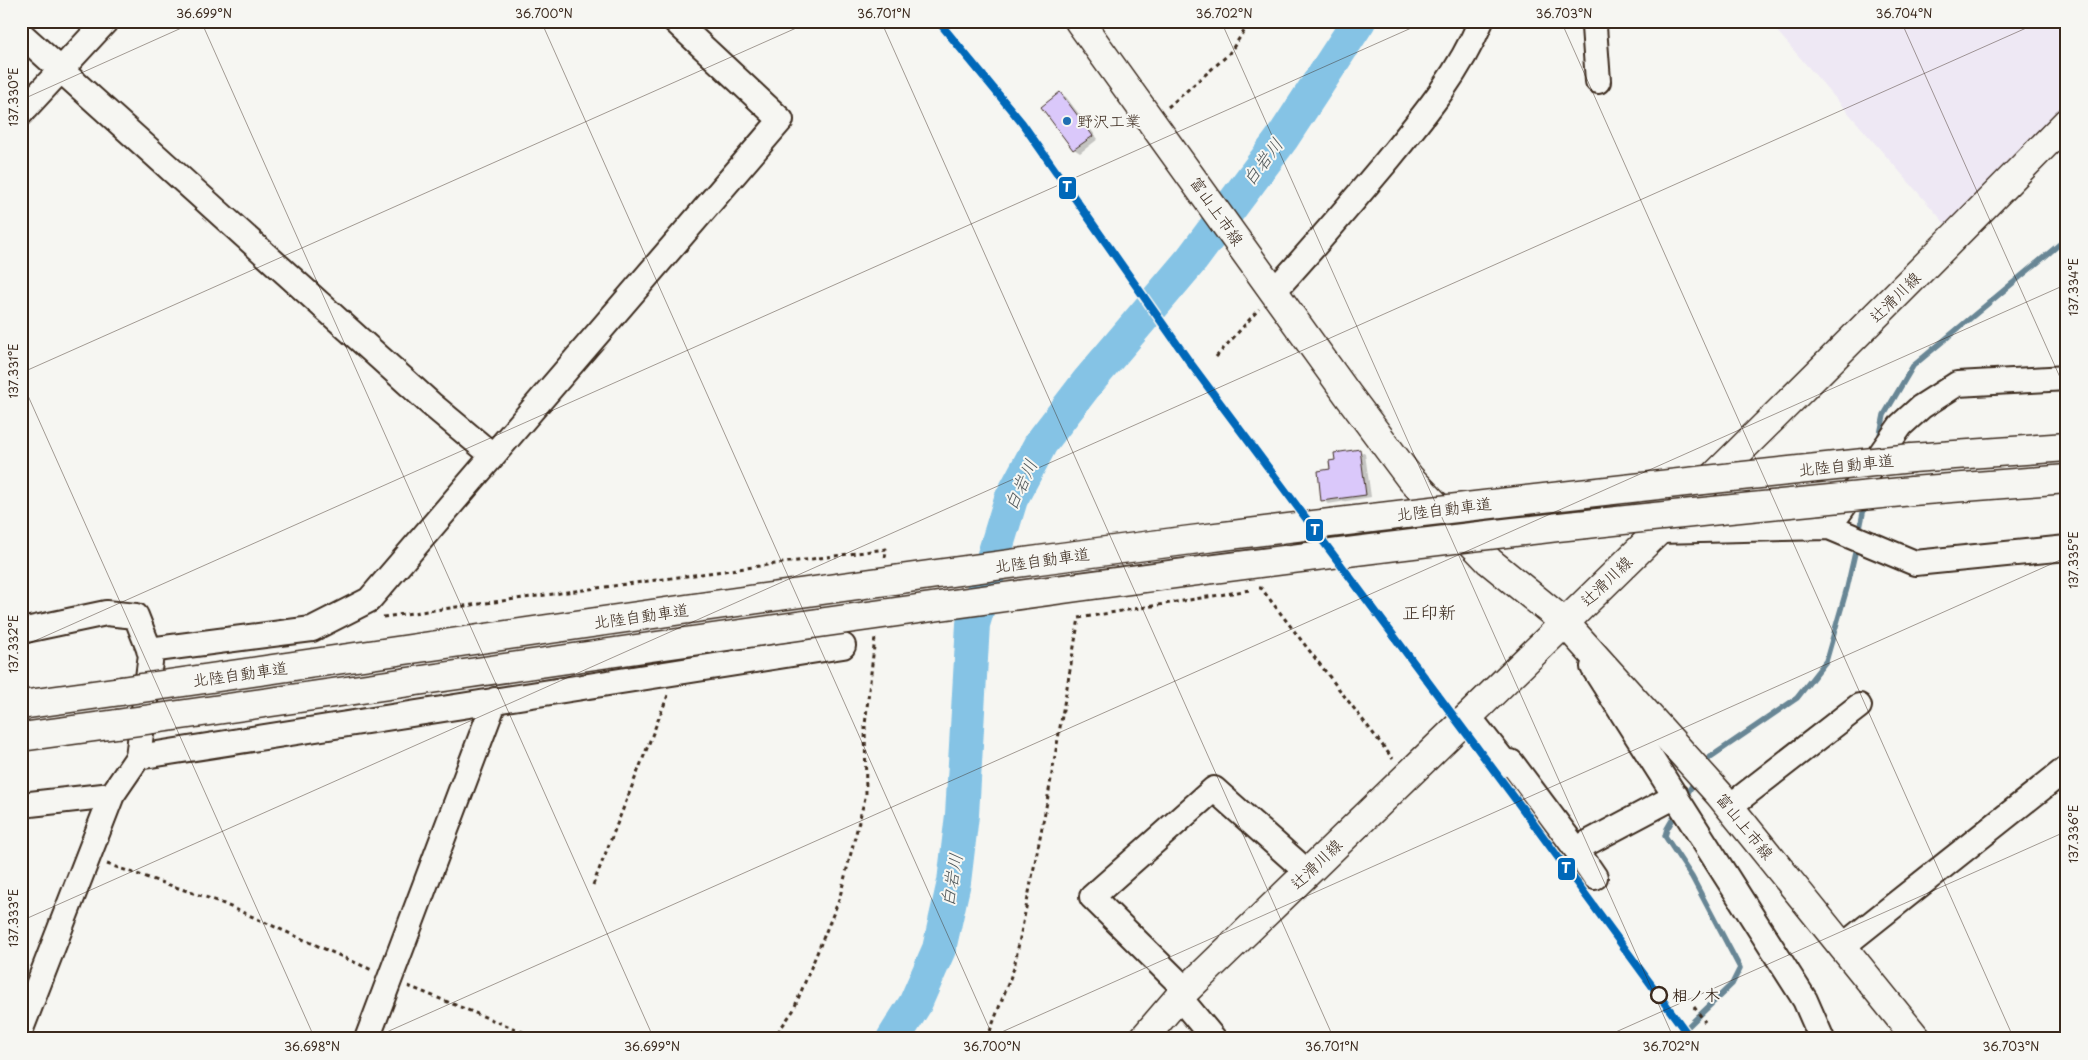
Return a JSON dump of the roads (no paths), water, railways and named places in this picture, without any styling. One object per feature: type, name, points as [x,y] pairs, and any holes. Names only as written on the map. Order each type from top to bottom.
[{"type":"main road","name":"富山上市線","points":[[1080,21],[1348,395],[1410,478],[1489,561],[1564,622],[1729,806],[1917,1039]]},
{"type":"main road","name":"辻滑川線","points":[[1143,1039],[1182,993],[1899,294],[2067,122]]},
{"type":"main road","name":"北陸自動車道","points":[[21,705],[892,580],[1178,542],[1557,496],[1912,458],[2067,447]]},
{"type":"main road","name":"北陸自動車道","points":[[21,737],[865,617],[1510,533],[1912,491],[2067,480]]},
{"type":"street","points":[[21,113],[106,21]]},
{"type":"street","points":[[149,650],[312,629],[369,600],[781,120],[675,21]]},
{"type":"street","points":[[1274,291],[1320,242],[1432,105],[1454,72],[1481,21]]},
{"type":"street","points":[[1592,21],[1598,81]]},
{"type":"street","points":[[21,34],[431,404],[492,455]]},
{"type":"street","points":[[1829,527],[1901,425],[1921,407],[1957,384],[2067,378]]},
{"type":"street","points":[[1658,531],[1829,527],[1915,563],[2067,548]]},
{"type":"street","points":[[21,631],[106,613],[136,616],[151,654],[138,757],[112,794],[21,1029]]},
{"type":"street","points":[[1564,622],[1805,1000],[1822,1039]]},
{"type":"street","points":[[138,757],[843,646]]},
{"type":"street","points":[[367,1039],[495,700]]},
{"type":"street","points":[[1729,806],[1859,706]]},
{"type":"street","points":[[1476,726],[1506,764],[1511,762],[1595,877]]},
{"type":"street","points":[[1843,946],[2067,768]]},
{"type":"street","points":[[1214,1039],[1182,993],[1092,897],[1214,789],[1307,872]]},
{"type":"street","points":[[21,805],[112,794]]},
{"type":"street","points":[[1576,849],[1676,796]]},
{"type":"waterway","name":"白岩川","points":[[893,1039],[915,1004],[939,949],[954,882],[962,815],[973,624],[1011,499],[1041,443],[1087,383],[1192,259],[1283,137],[1359,21]]},
{"type":"waterway","points":[[1879,440],[1884,415],[1913,366],[2067,238]]},
{"type":"waterway","points":[[1859,533],[1865,503]]},
{"type":"waterway","points":[[1704,766],[1709,758],[1797,698],[1826,661],[1847,588],[1857,544]]},
{"type":"waterway","points":[[1684,800],[1695,780]]},
{"type":"waterway","points":[[1675,1039],[1732,984],[1740,968],[1692,877],[1665,836],[1678,810]]},
{"type":"place","name":"野沢工業","points":[[1067,121]]},
{"type":"place","name":"相ノ木","points":[[1659,995]]},
{"type":"district","name":"正印新","points":[[1429,613]]}]
